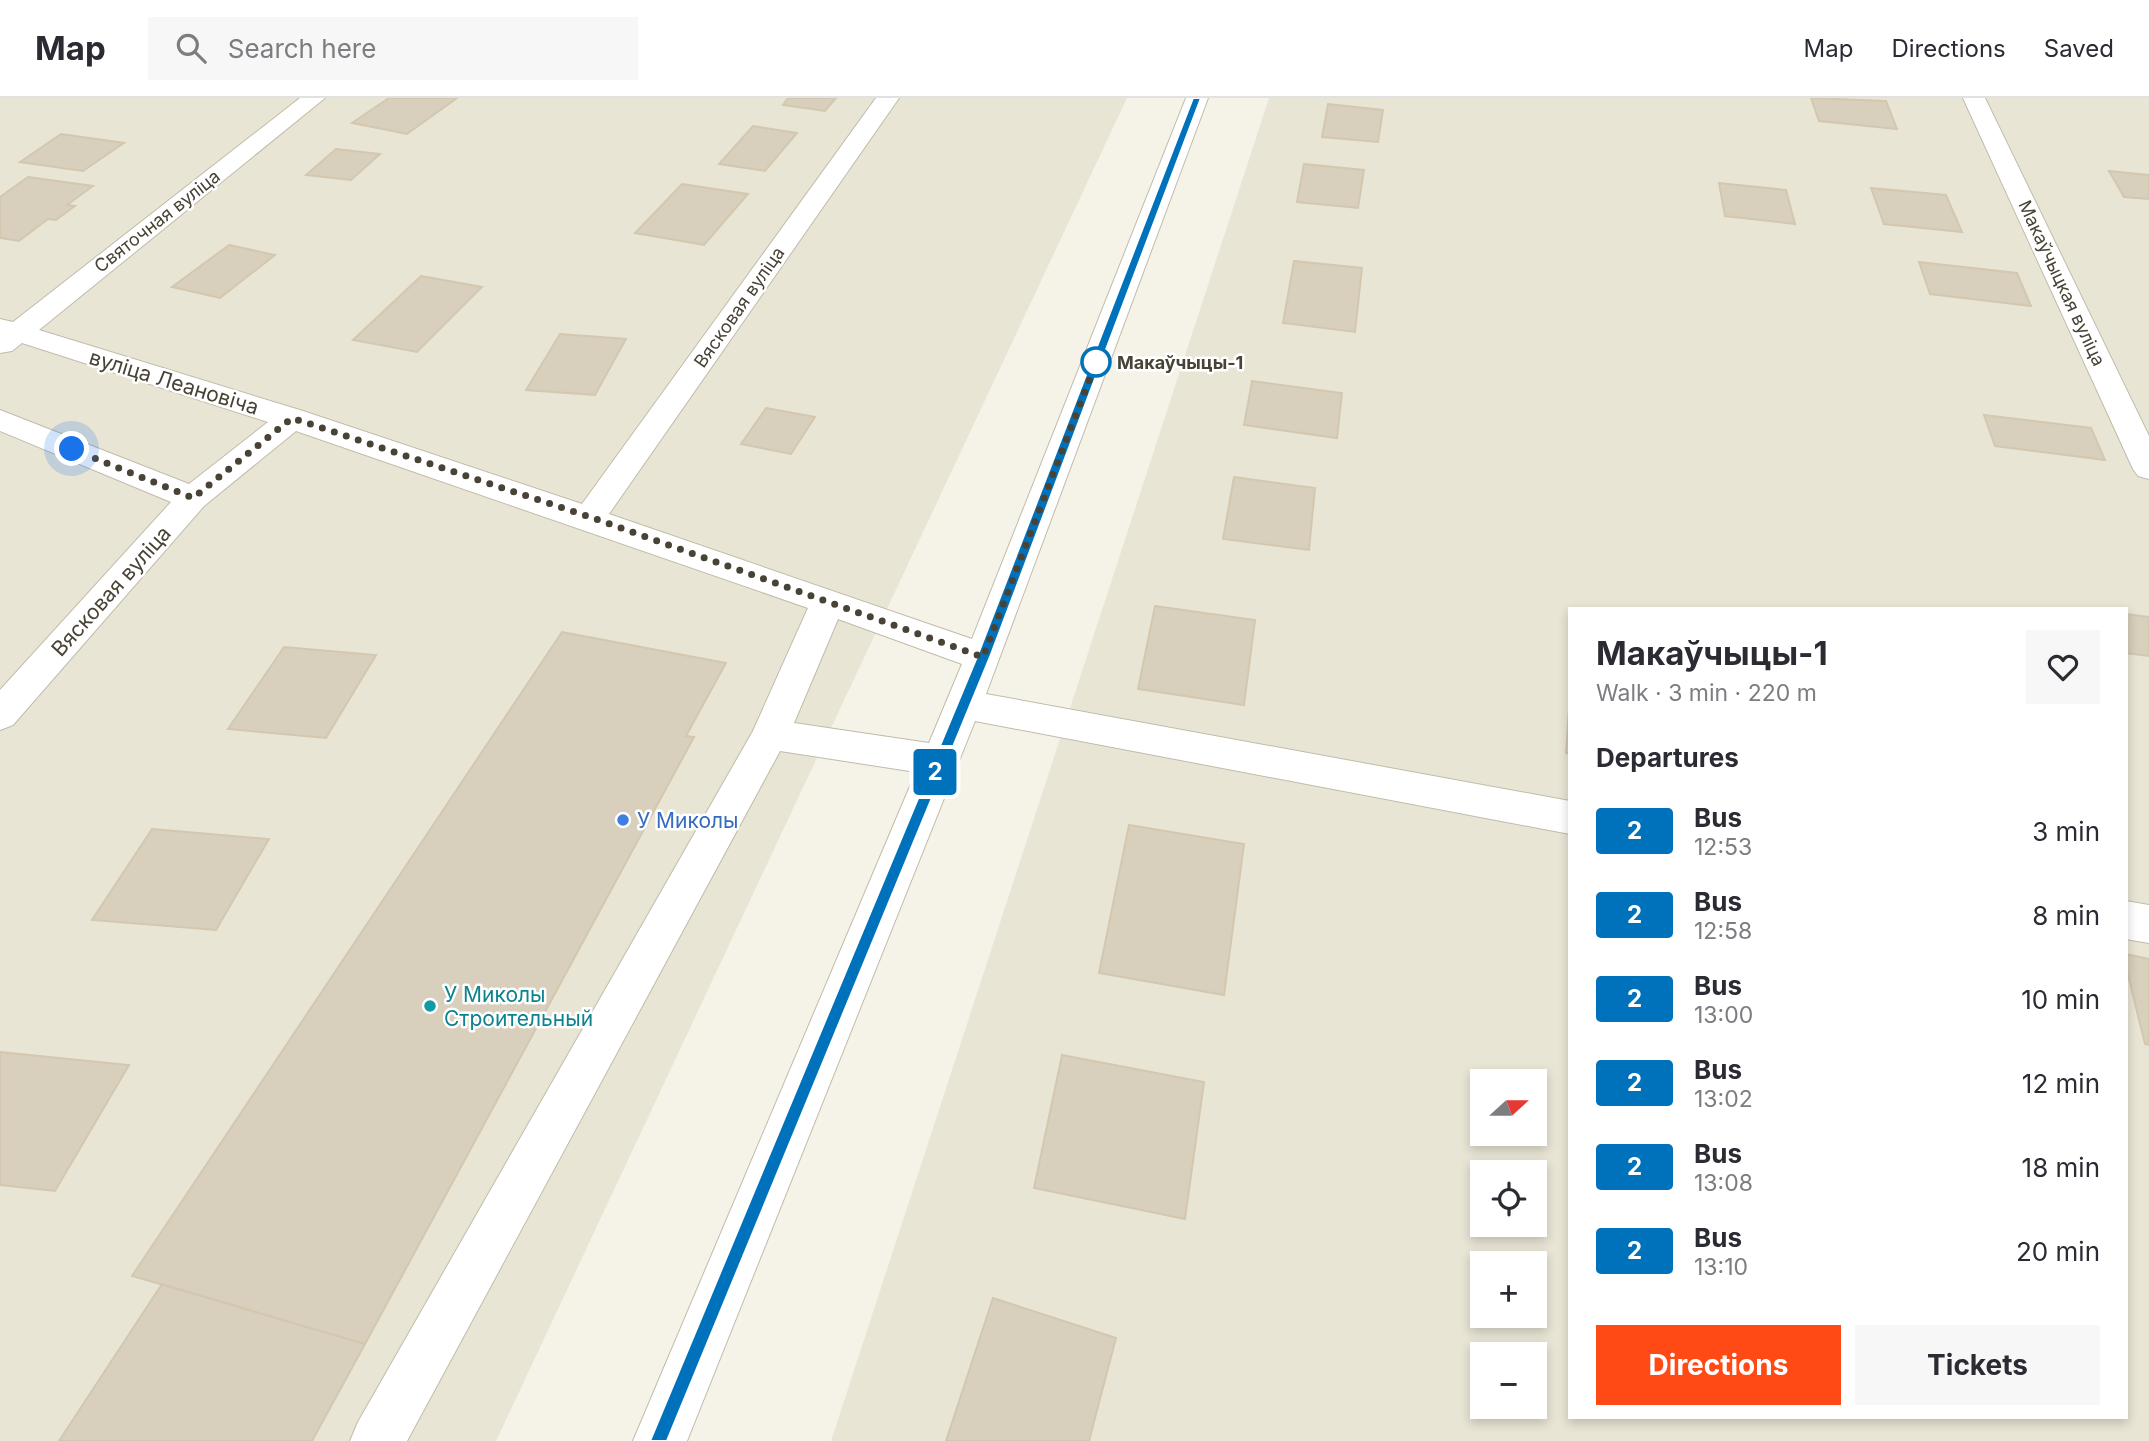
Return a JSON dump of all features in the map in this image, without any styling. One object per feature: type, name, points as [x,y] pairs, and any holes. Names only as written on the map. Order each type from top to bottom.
[{"type":"street","name":"Святочная вуліца","points":[[5,335],[314,98]]},
{"type":"street","name":"Вясковая вуліца","points":[[590,517],[888,98]]},
{"type":"street","points":[[660,1441],[983,657],[1197,98]]},
{"type":"street","name":"Макаўчыцкая вуліца","points":[[1974,98],[2149,468]]},
{"type":"street","name":"вуліца Леановіча","points":[[5,335],[292,418],[590,517],[983,657]]},
{"type":"street","name":"Вясковая вуліца","points":[[0,715],[193,498],[292,418]]},
{"type":"street","points":[[0,420],[193,498]]},
{"type":"street","points":[[377,1441],[770,735],[828,602]]},
{"type":"street","points":[[963,704],[1568,818]]},
{"type":"street","points":[[770,735],[940,760]]},
{"type":"street","points":[[2128,920],[2149,924]]},
{"type":"shaded area","points":[[0,98],[1127,98],[496,1441],[0,1441]]},
{"type":"shaded area","points":[[1269,98],[2149,98],[2149,1441],[831,1441]]},
{"type":"building","points":[[389,98],[457,98],[407,134],[352,123]]},
{"type":"building","points":[[788,98],[836,98],[825,111],[783,105]]},
{"type":"building","points":[[1811,98],[1886,101],[1897,129],[1819,121]]},
{"type":"building","points":[[1328,104],[1383,110],[1378,142],[1322,137]]},
{"type":"building","points":[[753,126],[797,133],[765,171],[719,164]]},
{"type":"building","points":[[61,134],[124,143],[83,171],[20,162]]},
{"type":"building","points":[[336,149],[380,154],[351,180],[306,175]]},
{"type":"building","points":[[1304,164],[1364,170],[1358,208],[1297,202]]},
{"type":"building","points":[[2109,171],[2149,175],[2149,199],[2124,197]]},
{"type":"building","points":[[28,177],[93,186],[67,205],[75,206],[56,220],[48,219],[19,241],[0,238],[0,197]]},
{"type":"building","points":[[1719,183],[1786,190],[1795,224],[1725,216]]},
{"type":"building","points":[[682,184],[748,194],[704,245],[635,233]]},
{"type":"building","points":[[1871,188],[1946,195],[1962,232],[1884,224]]},
{"type":"building","points":[[229,245],[275,255],[220,298],[172,287]]},
{"type":"building","points":[[1294,261],[1362,268],[1355,332],[1283,323]]},
{"type":"building","points":[[1919,262],[2017,273],[2031,306],[1930,294]]},
{"type":"building","points":[[421,276],[482,287],[417,352],[353,340]]},
{"type":"building","points":[[560,334],[626,339],[595,395],[526,390]]},
{"type":"building","points":[[1252,381],[1342,393],[1337,438],[1244,425]]},
{"type":"building","points":[[766,408],[815,417],[791,454],[741,444]]},
{"type":"building","points":[[1984,415],[2091,428],[2105,460],[1995,446]]},
{"type":"building","points":[[1234,477],[1315,488],[1309,550],[1223,539]]},
{"type":"building","points":[[1155,606],[1255,620],[1244,705],[1138,689]]},
{"type":"building","points":[[2128,614],[2149,617],[2149,656],[2128,653]]},
{"type":"building","name":"У Миколы Строительный","points":[[562,632],[726,663],[686,736],[694,737],[365,1344],[132,1276]]},
{"type":"building","points":[[284,647],[376,655],[326,738],[228,729]]},
{"type":"building","points":[[1129,825],[1244,844],[1224,995],[1099,973]]},
{"type":"building","points":[[152,829],[269,839],[216,930],[92,920]]},
{"type":"building","points":[[2128,954],[2149,959],[2149,1045],[2145,1044],[2128,975]]},
{"type":"building","points":[[0,1052],[129,1065],[55,1191],[0,1185]]},
{"type":"building","points":[[1062,1055],[1204,1082],[1185,1219],[1034,1188]]},
{"type":"building","points":[[162,1284],[365,1344],[312,1441],[59,1441]]},
{"type":"building","points":[[993,1298],[1116,1338],[1089,1441],[946,1441]]},
{"type":"bus line","name":"2","points":[[660,1441],[983,657],[1197,98]]},
{"type":"place","name":"Макаўчыцы-1","points":[[1096,362]]},
{"type":"place","name":"У Миколы","points":[[623,820]]},
{"type":"place","name":"У Миколы Строительный","points":[[430,1006]]},
{"type":"route","points":[[72,449],[193,498],[292,418],[590,517],[983,657],[1100,352],[1096,362]]}]
